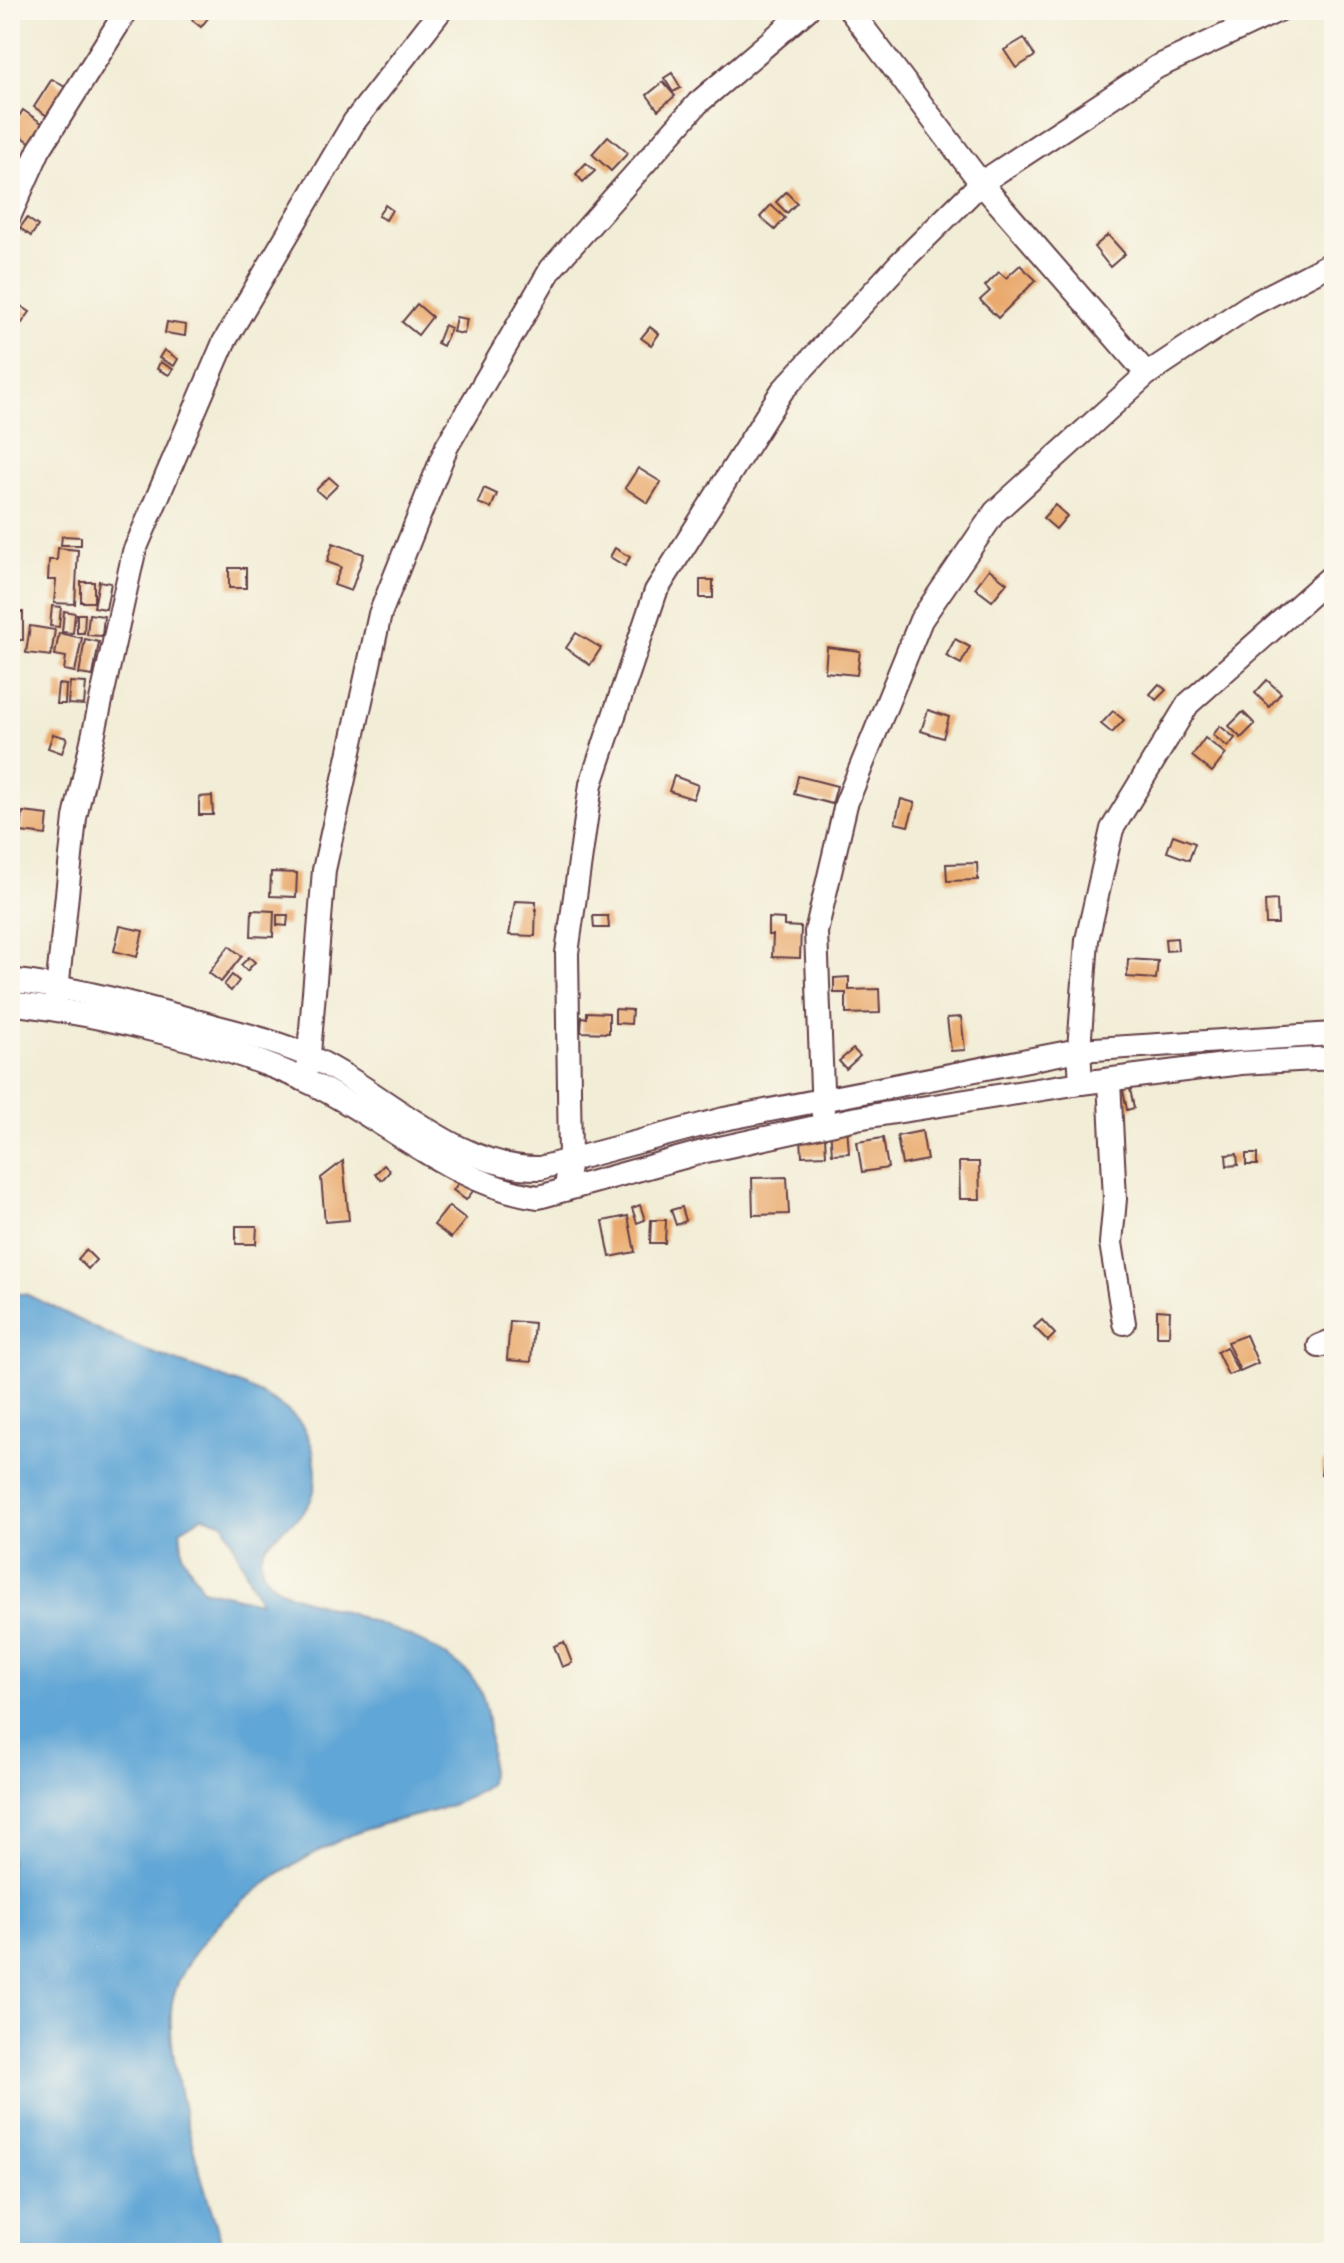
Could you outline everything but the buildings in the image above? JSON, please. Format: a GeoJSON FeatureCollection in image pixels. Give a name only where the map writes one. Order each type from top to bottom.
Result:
{"type":"FeatureCollection","features":[{"type":"Feature","properties":{"kind":"street"},"geometry":{"type":"LineString","coordinates":[[10,215],[39,150],[127,10]]}},
{"type":"Feature","properties":{"kind":"street"},"geometry":{"type":"LineString","coordinates":[[54,1009],[75,818],[134,552],[224,342],[354,122],[441,10]]}},
{"type":"Feature","properties":{"kind":"street"},"geometry":{"type":"LineString","coordinates":[[311,1083],[306,1055],[324,870],[380,614],[447,446],[551,269],[698,103],[807,10]]}},
{"type":"Feature","properties":{"kind":"street"},"geometry":{"type":"LineString","coordinates":[[850,10],[981,183],[1042,249],[1147,374]]}},
{"type":"Feature","properties":{"kind":"street"},"geometry":{"type":"LineString","coordinates":[[566,1188],[570,1158],[567,953],[591,784],[656,591],[782,391],[900,263],[981,183],[1157,67],[1279,10]]}},
{"type":"Feature","properties":{"kind":"street"},"geometry":{"type":"LineString","coordinates":[[825,1125],[821,1101],[816,932],[846,804],[921,620],[995,512],[1147,374],[1249,306],[1334,262]]}},
{"type":"Feature","properties":{"kind":"street"},"geometry":{"type":"LineString","coordinates":[[1081,1083],[1079,1050],[1087,940],[1112,829],[1188,704],[1334,574]]}},
{"type":"Feature","properties":{"kind":"street"},"geometry":{"type":"LineString","coordinates":[[10,980],[58,986],[173,1015],[306,1055],[483,1159],[521,1169],[540,1168],[724,1119],[1079,1050],[1334,1034]]}},
{"type":"Feature","properties":{"kind":"street"},"geometry":{"type":"LineString","coordinates":[[10,1003],[54,1009],[213,1048],[311,1083],[482,1181],[514,1194],[539,1197],[706,1151],[825,1125],[1081,1083],[1241,1063],[1334,1058]]}},
{"type":"Feature","properties":{"kind":"street"},"geometry":{"type":"LineString","coordinates":[[1109,1081],[1115,1199],[1111,1243],[1124,1323]]}},
{"type":"Feature","properties":{"kind":"water"},"geometry":{"type":"Polygon","coordinates":[[[10,1293],[25,1294],[129,1344],[248,1388],[289,1412],[302,1426],[312,1446],[316,1469],[314,1492],[304,1511],[263,1550],[263,1570],[271,1582],[284,1591],[404,1634],[454,1661],[476,1683],[482,1696],[489,1726],[490,1757],[489,1784],[474,1795],[440,1809],[349,1836],[271,1880],[222,1920],[185,1968],[174,1994],[171,2017],[178,2084],[226,2253],[10,2253],[10,1293]],[[203,1516],[180,1530],[183,1556],[202,1589],[260,1602],[224,1523],[203,1516]]]}}]}
